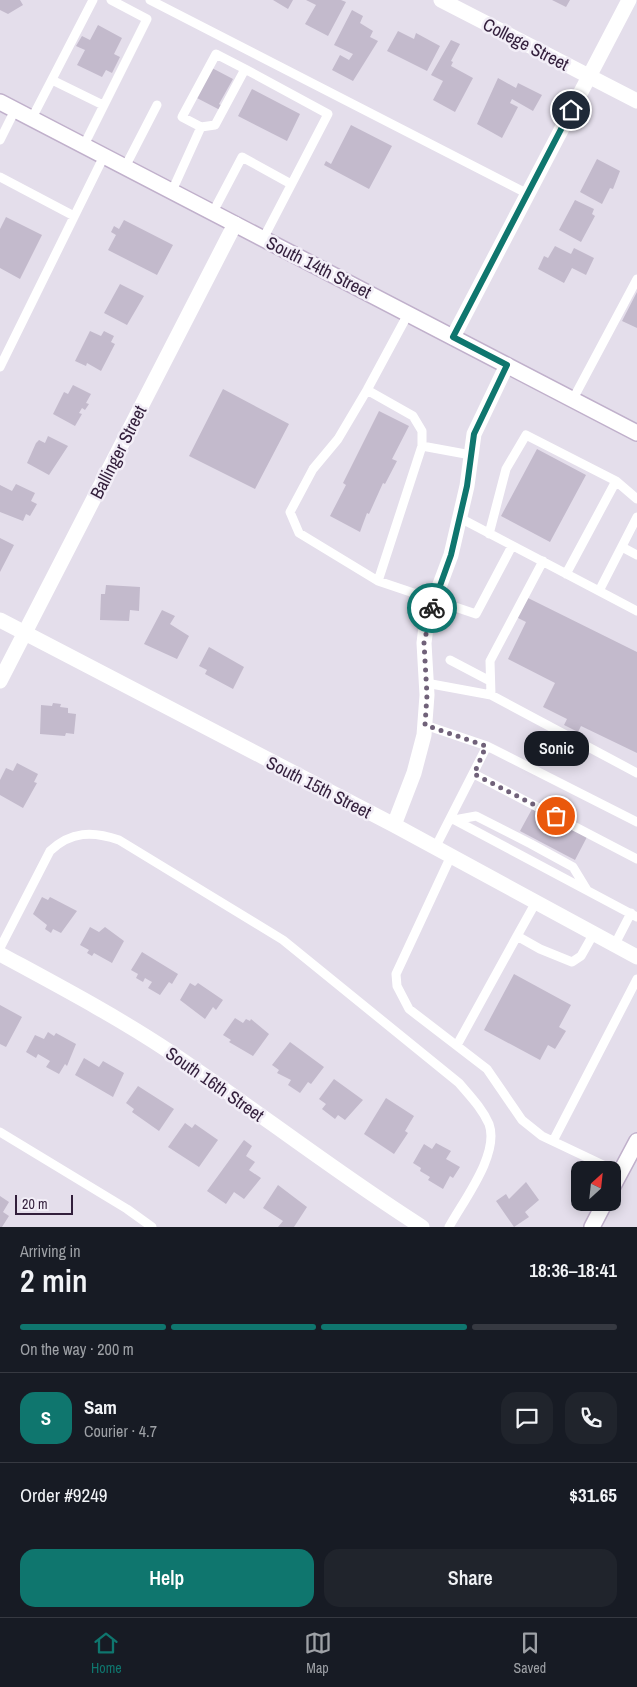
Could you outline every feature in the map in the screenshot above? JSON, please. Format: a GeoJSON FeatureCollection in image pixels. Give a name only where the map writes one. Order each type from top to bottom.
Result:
{"type":"FeatureCollection","features":[{"type":"Feature","properties":{"kind":"street","name":"College Street"},"geometry":{"type":"LineString","coordinates":[[441,0],[637,102]]}},
{"type":"Feature","properties":{"kind":"street"},"geometry":{"type":"LineString","coordinates":[[453,337],[629,0]]}},
{"type":"Feature","properties":{"kind":"street","name":"South 14th Street"},"geometry":{"type":"LineString","coordinates":[[0,102],[637,432]]}},
{"type":"Feature","properties":{"kind":"street","name":"Ballinger Street"},"geometry":{"type":"LineString","coordinates":[[0,681],[235,224]]}},
{"type":"Feature","properties":{"kind":"street"},"geometry":{"type":"LineString","coordinates":[[394,825],[414,773],[425,725],[426,683],[424,643],[427,619],[451,555],[460,518],[474,434],[507,365]]}},
{"type":"Feature","properties":{"kind":"street","name":"South 15th Street"},"geometry":{"type":"LineString","coordinates":[[0,620],[394,825],[637,956]]}},
{"type":"Feature","properties":{"kind":"street","name":"South 16th Street"},"geometry":{"type":"LineString","coordinates":[[0,954],[88,1002],[170,1052],[375,1198],[422,1227]]}},
{"type":"Feature","properties":{"kind":"street"},"geometry":{"type":"LineString","coordinates":[[621,1171],[637,1141]]}},
{"type":"Feature","properties":{"kind":"street"},"geometry":{"type":"LineString","coordinates":[[592,1227],[600,1211]]}},
{"type":"Feature","properties":{"kind":"lane"},"geometry":{"type":"LineString","coordinates":[[32,118],[93,0]]}},
{"type":"Feature","properties":{"kind":"lane"},"geometry":{"type":"LineString","coordinates":[[84,145],[102,105],[147,19],[111,0]]}},
{"type":"Feature","properties":{"kind":"lane"},"geometry":{"type":"LineString","coordinates":[[150,0],[528,194]]}},
{"type":"Feature","properties":{"kind":"lane"},"geometry":{"type":"LineString","coordinates":[[245,70],[215,125],[200,127],[182,117],[216,54],[328,114],[263,239]]}},
{"type":"Feature","properties":{"kind":"lane"},"geometry":{"type":"LineString","coordinates":[[52,80],[102,105]]}},
{"type":"Feature","properties":{"kind":"lane"},"geometry":{"type":"LineString","coordinates":[[125,167],[157,105]]}},
{"type":"Feature","properties":{"kind":"lane"},"geometry":{"type":"LineString","coordinates":[[0,140],[16,110]]}},
{"type":"Feature","properties":{"kind":"lane"},"geometry":{"type":"LineString","coordinates":[[172,191],[200,127]]}},
{"type":"Feature","properties":{"kind":"lane"},"geometry":{"type":"LineString","coordinates":[[0,367],[104,156]]}},
{"type":"Feature","properties":{"kind":"lane"},"geometry":{"type":"LineString","coordinates":[[213,212],[242,157],[292,184]]}},
{"type":"Feature","properties":{"kind":"lane"},"geometry":{"type":"LineString","coordinates":[[0,177],[74,216]]}},
{"type":"Feature","properties":{"kind":"lane"},"geometry":{"type":"LineString","coordinates":[[573,399],[637,279]]}},
{"type":"Feature","properties":{"kind":"lane"},"geometry":{"type":"LineString","coordinates":[[408,314],[338,439],[313,469],[290,512],[299,533],[378,581],[476,614],[512,546]]}},
{"type":"Feature","properties":{"kind":"lane"},"geometry":{"type":"LineString","coordinates":[[367,390],[413,416],[422,431],[422,446],[378,581]]}},
{"type":"Feature","properties":{"kind":"lane"},"geometry":{"type":"LineString","coordinates":[[489,534],[506,469],[526,435],[616,481],[637,499]]}},
{"type":"Feature","properties":{"kind":"lane"},"geometry":{"type":"LineString","coordinates":[[422,446],[471,454]]}},
{"type":"Feature","properties":{"kind":"lane"},"geometry":{"type":"LineString","coordinates":[[566,574],[616,481]]}},
{"type":"Feature","properties":{"kind":"lane"},"geometry":{"type":"LineString","coordinates":[[599,590],[637,517]]}},
{"type":"Feature","properties":{"kind":"lane"},"geometry":{"type":"LineString","coordinates":[[460,518],[637,610]]}},
{"type":"Feature","properties":{"kind":"lane"},"geometry":{"type":"LineString","coordinates":[[622,547],[637,555]]}},
{"type":"Feature","properties":{"kind":"lane"},"geometry":{"type":"LineString","coordinates":[[491,696],[490,662],[543,562]]}},
{"type":"Feature","properties":{"kind":"lane"},"geometry":{"type":"LineString","coordinates":[[450,660],[490,681]]}},
{"type":"Feature","properties":{"kind":"lane"},"geometry":{"type":"LineString","coordinates":[[426,683],[491,696],[637,772]]}},
{"type":"Feature","properties":{"kind":"lane"},"geometry":{"type":"LineString","coordinates":[[425,725],[486,746],[637,822]]}},
{"type":"Feature","properties":{"kind":"lane"},"geometry":{"type":"LineString","coordinates":[[435,848],[452,819],[486,746]]}},
{"type":"Feature","properties":{"kind":"lane"},"geometry":{"type":"LineString","coordinates":[[474,774],[637,859]]}},
{"type":"Feature","properties":{"kind":"lane"},"geometry":{"type":"LineString","coordinates":[[452,819],[476,816],[531,844],[574,867],[588,891]]}},
{"type":"Feature","properties":{"kind":"lane"},"geometry":{"type":"LineString","coordinates":[[452,819],[634,915],[615,944]]}},
{"type":"Feature","properties":{"kind":"lane"},"geometry":{"type":"LineString","coordinates":[[0,948],[50,851],[60,841],[98,833],[119,840],[283,940],[459,1083],[481,1109],[490,1126],[490,1145],[487,1161],[449,1227]]}},
{"type":"Feature","properties":{"kind":"lane"},"geometry":{"type":"LineString","coordinates":[[451,856],[396,974],[396,981],[409,1008],[487,1069],[522,1120],[542,1136],[595,1161]]}},
{"type":"Feature","properties":{"kind":"lane"},"geometry":{"type":"LineString","coordinates":[[457,1045],[536,902]]}},
{"type":"Feature","properties":{"kind":"lane"},"geometry":{"type":"LineString","coordinates":[[517,936],[540,949],[572,962],[581,956],[594,933]]}},
{"type":"Feature","properties":{"kind":"lane"},"geometry":{"type":"LineString","coordinates":[[553,1141],[637,979]]}},
{"type":"Feature","properties":{"kind":"lane"},"geometry":{"type":"LineString","coordinates":[[0,1132],[127,1209],[152,1227]]}},
{"type":"Feature","properties":{"kind":"building"},"geometry":{"type":"Polygon","coordinates":[[[0,0],[20,0],[23,5],[8,14],[0,10],[0,0]]]}},
{"type":"Feature","properties":{"kind":"building"},"geometry":{"type":"Polygon","coordinates":[[[273,0],[293,0],[288,9],[273,0]]]}},
{"type":"Feature","properties":{"kind":"building"},"geometry":{"type":"Polygon","coordinates":[[[306,0],[341,0],[346,2],[328,36],[305,24],[316,5],[306,0]]]}},
{"type":"Feature","properties":{"kind":"building"},"geometry":{"type":"Polygon","coordinates":[[[552,0],[570,0],[566,7],[552,0]]]}},
{"type":"Feature","properties":{"kind":"building"},"geometry":{"type":"Polygon","coordinates":[[[352,10],[363,16],[360,23],[373,31],[370,37],[378,41],[353,81],[332,70],[340,55],[349,60],[353,54],[334,45],[352,10]]]}},
{"type":"Feature","properties":{"kind":"building"},"geometry":{"type":"Polygon","coordinates":[[[98,25],[122,38],[114,54],[120,57],[112,73],[106,70],[102,77],[77,65],[85,50],[76,46],[82,36],[90,40],[98,25]]]}},
{"type":"Feature","properties":{"kind":"building"},"geometry":{"type":"Polygon","coordinates":[[[398,31],[414,39],[416,33],[440,46],[427,71],[387,51],[398,31]]]}},
{"type":"Feature","properties":{"kind":"building"},"geometry":{"type":"Polygon","coordinates":[[[451,40],[460,44],[451,61],[453,62],[451,66],[473,78],[455,112],[433,100],[443,81],[431,75],[451,40]]]}},
{"type":"Feature","properties":{"kind":"building"},"geometry":{"type":"Polygon","coordinates":[[[212,68],[233,79],[219,104],[222,106],[220,110],[195,97],[212,68]]]}},
{"type":"Feature","properties":{"kind":"building"},"geometry":{"type":"Polygon","coordinates":[[[498,78],[516,88],[518,83],[542,95],[533,111],[512,99],[510,103],[518,107],[502,138],[477,124],[498,78]]]}},
{"type":"Feature","properties":{"kind":"building"},"geometry":{"type":"Polygon","coordinates":[[[252,89],[300,114],[287,141],[238,116],[252,89]]]}},
{"type":"Feature","properties":{"kind":"building"},"geometry":{"type":"Polygon","coordinates":[[[351,125],[392,146],[369,189],[324,165],[326,161],[331,164],[351,125]]]}},
{"type":"Feature","properties":{"kind":"building"},"geometry":{"type":"Polygon","coordinates":[[[597,159],[620,171],[613,189],[610,188],[602,204],[580,192],[597,159]]]}},
{"type":"Feature","properties":{"kind":"building"},"geometry":{"type":"Polygon","coordinates":[[[575,200],[594,209],[592,214],[595,216],[581,242],[559,230],[575,200]]]}},
{"type":"Feature","properties":{"kind":"building"},"geometry":{"type":"Polygon","coordinates":[[[6,217],[42,235],[20,279],[0,268],[0,229],[6,217]]]}},
{"type":"Feature","properties":{"kind":"building"},"geometry":{"type":"Polygon","coordinates":[[[124,220],[173,245],[157,275],[108,250],[116,235],[111,232],[114,226],[119,229],[124,220]]]}},
{"type":"Feature","properties":{"kind":"building"},"geometry":{"type":"Polygon","coordinates":[[[555,246],[571,254],[574,248],[594,258],[586,275],[572,268],[564,283],[538,269],[544,256],[548,258],[555,246]]]}},
{"type":"Feature","properties":{"kind":"building"},"geometry":{"type":"Polygon","coordinates":[[[120,284],[144,296],[127,325],[104,313],[120,284]]]}},
{"type":"Feature","properties":{"kind":"building"},"geometry":{"type":"Polygon","coordinates":[[[637,292],[637,328],[622,321],[637,292]]]}},
{"type":"Feature","properties":{"kind":"building"},"geometry":{"type":"Polygon","coordinates":[[[90,331],[101,336],[104,331],[114,336],[111,342],[115,344],[101,371],[87,363],[86,366],[75,361],[90,331]]]}},
{"type":"Feature","properties":{"kind":"building"},"geometry":{"type":"Polygon","coordinates":[[[73,385],[91,394],[86,403],[89,404],[85,410],[82,408],[79,413],[82,414],[75,426],[53,414],[64,392],[68,394],[73,385]]]}},
{"type":"Feature","properties":{"kind":"building"},"geometry":{"type":"Polygon","coordinates":[[[223,389],[289,424],[255,489],[189,456],[223,389]]]}},
{"type":"Feature","properties":{"kind":"building"},"geometry":{"type":"Polygon","coordinates":[[[379,411],[409,426],[392,459],[397,461],[385,484],[383,483],[369,514],[367,513],[360,532],[330,516],[346,485],[343,483],[379,411]]]}},
{"type":"Feature","properties":{"kind":"building"},"geometry":{"type":"Polygon","coordinates":[[[48,436],[68,446],[49,475],[27,463],[36,443],[39,440],[45,443],[48,436]]]}},
{"type":"Feature","properties":{"kind":"building"},"geometry":{"type":"Polygon","coordinates":[[[537,449],[586,475],[550,542],[501,516],[537,449]]]}},
{"type":"Feature","properties":{"kind":"building"},"geometry":{"type":"Polygon","coordinates":[[[16,484],[35,493],[31,501],[37,504],[30,516],[26,514],[23,521],[0,512],[0,485],[12,491],[16,484]]]}},
{"type":"Feature","properties":{"kind":"building"},"geometry":{"type":"Polygon","coordinates":[[[0,538],[14,545],[0,572],[0,538]]]}},
{"type":"Feature","properties":{"kind":"building"},"geometry":{"type":"Polygon","coordinates":[[[106,585],[140,587],[139,611],[130,610],[129,621],[100,620],[101,594],[105,594],[106,585]]]}},
{"type":"Feature","properties":{"kind":"building"},"geometry":{"type":"Polygon","coordinates":[[[526,597],[637,652],[637,753],[581,726],[578,732],[564,725],[567,719],[543,707],[555,683],[508,659],[526,622],[516,617],[526,597]]]}},
{"type":"Feature","properties":{"kind":"building"},"geometry":{"type":"Polygon","coordinates":[[[162,610],[175,616],[170,624],[189,636],[177,659],[144,644],[162,610]]]}},
{"type":"Feature","properties":{"kind":"building"},"geometry":{"type":"Polygon","coordinates":[[[209,647],[244,667],[233,689],[205,674],[207,670],[199,666],[209,647]]]}},
{"type":"Feature","properties":{"kind":"building"},"geometry":{"type":"Polygon","coordinates":[[[53,703],[61,704],[60,707],[68,708],[68,713],[76,714],[74,734],[66,733],[65,736],[40,734],[41,705],[52,706],[53,703]]]}},
{"type":"Feature","properties":{"kind":"building"},"geometry":{"type":"Polygon","coordinates":[[[17,763],[38,774],[34,782],[37,783],[23,808],[0,795],[0,780],[6,768],[13,771],[17,763]]]}},
{"type":"Feature","properties":{"kind":"building"},"geometry":{"type":"Polygon","coordinates":[[[532,809],[587,837],[575,860],[520,831],[532,809]]]}},
{"type":"Feature","properties":{"kind":"building"},"geometry":{"type":"Polygon","coordinates":[[[42,897],[48,900],[50,897],[77,911],[61,933],[53,929],[51,933],[45,929],[47,925],[33,914],[42,897]]]}},
{"type":"Feature","properties":{"kind":"building"},"geometry":{"type":"Polygon","coordinates":[[[90,927],[99,932],[105,927],[124,941],[112,963],[94,953],[92,956],[87,953],[89,950],[80,945],[90,927]]]}},
{"type":"Feature","properties":{"kind":"building"},"geometry":{"type":"Polygon","coordinates":[[[142,952],[178,974],[172,984],[169,982],[160,995],[148,988],[152,982],[145,978],[143,982],[136,978],[138,974],[131,970],[142,952]]]}},
{"type":"Feature","properties":{"kind":"building"},"geometry":{"type":"Polygon","coordinates":[[[514,974],[571,1005],[559,1027],[566,1031],[555,1049],[548,1045],[540,1060],[484,1030],[514,974]]]}},
{"type":"Feature","properties":{"kind":"building"},"geometry":{"type":"Polygon","coordinates":[[[190,983],[195,986],[198,983],[223,1000],[216,1010],[213,1007],[205,1019],[180,1000],[190,983]]]}},
{"type":"Feature","properties":{"kind":"building"},"geometry":{"type":"Polygon","coordinates":[[[0,1005],[22,1017],[6,1047],[0,1044],[0,1005]]]}},
{"type":"Feature","properties":{"kind":"building"},"geometry":{"type":"Polygon","coordinates":[[[235,1018],[243,1023],[246,1019],[250,1021],[251,1019],[269,1034],[253,1056],[229,1042],[231,1040],[223,1035],[235,1018]]]}},
{"type":"Feature","properties":{"kind":"building"},"geometry":{"type":"Polygon","coordinates":[[[48,1032],[54,1036],[56,1033],[76,1044],[67,1066],[65,1064],[59,1074],[46,1067],[50,1061],[38,1054],[36,1058],[26,1052],[35,1035],[44,1039],[48,1032]]]}},
{"type":"Feature","properties":{"kind":"building"},"geometry":{"type":"Polygon","coordinates":[[[290,1042],[324,1067],[311,1084],[308,1082],[300,1093],[288,1085],[291,1080],[277,1073],[279,1070],[272,1065],[290,1042]]]}},
{"type":"Feature","properties":{"kind":"building"},"geometry":{"type":"Polygon","coordinates":[[[84,1058],[99,1067],[103,1061],[124,1073],[113,1097],[75,1075],[84,1058]]]}},
{"type":"Feature","properties":{"kind":"building"},"geometry":{"type":"Polygon","coordinates":[[[334,1079],[363,1100],[345,1120],[338,1115],[335,1119],[322,1109],[326,1104],[319,1099],[334,1079]]]}},
{"type":"Feature","properties":{"kind":"building"},"geometry":{"type":"Polygon","coordinates":[[[138,1086],[174,1109],[159,1131],[132,1112],[134,1109],[126,1103],[138,1086]]]}},
{"type":"Feature","properties":{"kind":"building"},"geometry":{"type":"Polygon","coordinates":[[[386,1098],[414,1116],[405,1131],[408,1133],[394,1154],[364,1134],[386,1098]]]}},
{"type":"Feature","properties":{"kind":"building"},"geometry":{"type":"Polygon","coordinates":[[[185,1123],[192,1128],[195,1124],[218,1140],[199,1167],[168,1147],[185,1123]]]}},
{"type":"Feature","properties":{"kind":"building"},"geometry":{"type":"Polygon","coordinates":[[[244,1140],[252,1146],[246,1156],[255,1162],[249,1170],[261,1178],[244,1199],[234,1192],[226,1204],[207,1191],[244,1140]]]}},
{"type":"Feature","properties":{"kind":"building"},"geometry":{"type":"Polygon","coordinates":[[[436,1143],[451,1151],[446,1159],[460,1167],[453,1178],[450,1176],[443,1189],[428,1180],[430,1177],[420,1171],[421,1168],[413,1163],[424,1144],[432,1149],[436,1143]]]}},
{"type":"Feature","properties":{"kind":"building"},"geometry":{"type":"Polygon","coordinates":[[[526,1182],[539,1200],[525,1212],[529,1217],[514,1227],[496,1201],[506,1194],[509,1199],[526,1182]]]}},
{"type":"Feature","properties":{"kind":"building"},"geometry":{"type":"Polygon","coordinates":[[[278,1185],[307,1207],[294,1227],[278,1227],[283,1221],[263,1208],[278,1185]]]}},
{"type":"Feature","properties":{"kind":"building"},"geometry":{"type":"Polygon","coordinates":[[[0,1196],[9,1202],[3,1212],[9,1216],[2,1227],[0,1227],[0,1196]]]}},
{"type":"Feature","properties":{"kind":"way so far"},"geometry":{"type":"LineString","coordinates":[[432,608],[427,619],[424,643],[427,695],[425,725],[486,746],[474,774],[556,816]]}},
{"type":"Feature","properties":{"kind":"place","name":"Sonic"},"geometry":{"type":"Point","coordinates":[556,816]}},
{"type":"Feature","properties":{"kind":"route"},"geometry":{"type":"LineString","coordinates":[[432,608],[451,555],[467,486],[474,434],[507,365],[453,337],[571,110]]}}]}
